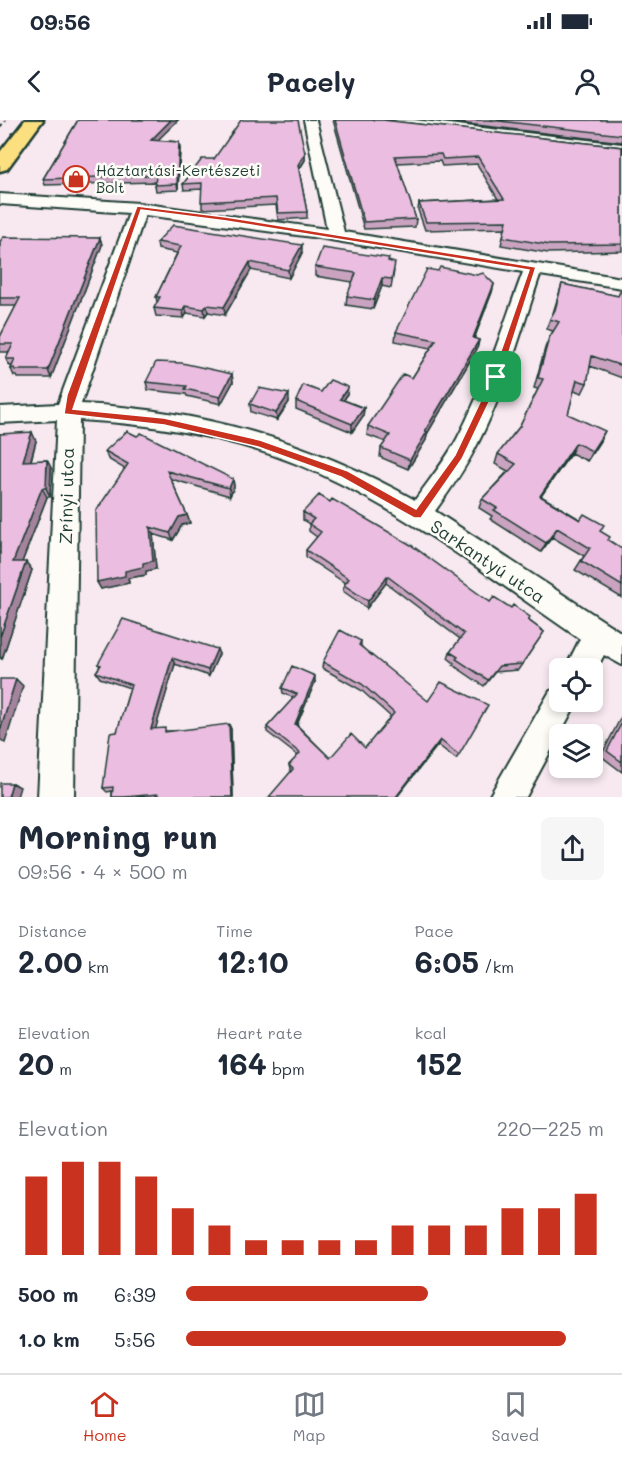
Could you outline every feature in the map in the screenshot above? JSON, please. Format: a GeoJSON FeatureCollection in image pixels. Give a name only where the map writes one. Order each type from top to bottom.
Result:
{"type":"FeatureCollection","features":[{"type":"Feature","properties":{"kind":"main road"},"geometry":{"type":"LineString","coordinates":[[0,165],[34,120]]}},
{"type":"Feature","properties":{"kind":"street"},"geometry":{"type":"LineString","coordinates":[[310,120],[337,237]]}},
{"type":"Feature","properties":{"kind":"street"},"geometry":{"type":"LineString","coordinates":[[380,120],[622,148]]}},
{"type":"Feature","properties":{"kind":"street"},"geometry":{"type":"LineString","coordinates":[[0,199],[139,208],[622,283]]}},
{"type":"Feature","properties":{"kind":"street","name":"Zrínyi utca"},"geometry":{"type":"LineString","coordinates":[[56,797],[68,476],[67,412],[71,395],[139,208]]}},
{"type":"Feature","properties":{"kind":"street"},"geometry":{"type":"LineString","coordinates":[[418,515],[447,476],[474,427],[504,357],[533,269]]}},
{"type":"Feature","properties":{"kind":"street","name":"Sarkantyú utca"},"geometry":{"type":"LineString","coordinates":[[0,415],[89,412],[164,421],[260,444],[344,474],[418,515],[610,643]]}},
{"type":"Feature","properties":{"kind":"street"},"geometry":{"type":"LineString","coordinates":[[593,658],[610,643]]}},
{"type":"Feature","properties":{"kind":"street"},"geometry":{"type":"LineString","coordinates":[[507,797],[555,712]]}},
{"type":"Feature","properties":{"kind":"path"},"geometry":{"type":"LineString","coordinates":[[0,127],[6,120]]}},
{"type":"Feature","properties":{"kind":"building"},"geometry":{"type":"Polygon","coordinates":[[[78,120],[171,120],[151,140],[179,142],[177,184],[155,185],[156,175],[43,179],[78,120]]]}},
{"type":"Feature","properties":{"kind":"building"},"geometry":{"type":"Polygon","coordinates":[[[241,120],[298,120],[305,153],[298,165],[307,212],[278,213],[276,198],[201,202],[202,183],[183,184],[202,159],[214,159],[241,120]]]}},
{"type":"Feature","properties":{"kind":"building"},"geometry":{"type":"Polygon","coordinates":[[[335,120],[383,120],[622,147],[622,244],[550,245],[503,237],[507,221],[426,222],[419,203],[504,199],[478,157],[443,159],[441,154],[395,156],[416,219],[364,222],[335,120]]]}},
{"type":"Feature","properties":{"kind":"building"},"geometry":{"type":"Polygon","coordinates":[[[490,120],[622,120],[622,135],[490,120]]]}},
{"type":"Feature","properties":{"kind":"building"},"geometry":{"type":"Polygon","coordinates":[[[173,225],[302,245],[288,270],[250,262],[224,307],[207,305],[204,309],[185,306],[183,311],[154,308],[160,297],[156,297],[181,246],[157,242],[173,225]]]}},
{"type":"Feature","properties":{"kind":"building"},"geometry":{"type":"Polygon","coordinates":[[[3,237],[100,238],[48,370],[11,369],[15,359],[6,359],[13,344],[0,344],[0,337],[20,298],[0,298],[0,242],[3,237]]]}},
{"type":"Feature","properties":{"kind":"building"},"geometry":{"type":"Polygon","coordinates":[[[322,248],[389,258],[388,261],[395,263],[392,279],[382,278],[374,300],[347,296],[356,273],[315,267],[322,248]]]}},
{"type":"Feature","properties":{"kind":"building"},"geometry":{"type":"Polygon","coordinates":[[[440,267],[477,275],[483,273],[494,284],[473,338],[479,340],[410,460],[381,448],[390,435],[368,426],[403,374],[412,378],[436,340],[396,332],[427,269],[438,271],[440,267]]]}},
{"type":"Feature","properties":{"kind":"building"},"geometry":{"type":"Polygon","coordinates":[[[562,284],[618,296],[622,292],[622,366],[592,356],[587,383],[577,380],[568,414],[605,431],[592,451],[576,443],[540,496],[580,520],[584,514],[604,525],[600,531],[610,537],[608,540],[622,549],[622,586],[581,561],[590,548],[557,528],[546,543],[494,510],[497,508],[482,499],[516,464],[498,454],[520,426],[543,379],[538,378],[549,338],[559,322],[550,319],[555,310],[562,284]]]}},
{"type":"Feature","properties":{"kind":"building"},"geometry":{"type":"Polygon","coordinates":[[[156,362],[182,363],[232,374],[220,397],[185,389],[187,386],[146,382],[156,362]]]}},
{"type":"Feature","properties":{"kind":"building"},"geometry":{"type":"Polygon","coordinates":[[[330,380],[348,387],[340,399],[364,408],[352,424],[296,401],[303,385],[321,392],[330,380]]]}},
{"type":"Feature","properties":{"kind":"building"},"geometry":{"type":"Polygon","coordinates":[[[259,388],[289,394],[276,413],[250,404],[259,388]]]}},
{"type":"Feature","properties":{"kind":"building"},"geometry":{"type":"Polygon","coordinates":[[[127,431],[137,436],[141,433],[233,479],[229,488],[167,471],[187,515],[179,517],[170,533],[150,527],[153,561],[143,563],[143,567],[125,571],[125,576],[97,582],[96,511],[128,464],[105,451],[127,431]]]}},
{"type":"Feature","properties":{"kind":"building"},"geometry":{"type":"Polygon","coordinates":[[[32,432],[23,461],[47,460],[46,488],[42,488],[13,562],[26,562],[0,637],[0,434],[32,432]]]}},
{"type":"Feature","properties":{"kind":"building"},"geometry":{"type":"Polygon","coordinates":[[[319,495],[330,502],[332,499],[411,545],[490,602],[494,597],[511,608],[513,605],[530,617],[528,620],[544,632],[522,664],[499,666],[488,680],[456,659],[458,657],[450,652],[464,634],[387,576],[368,601],[344,585],[349,579],[306,550],[321,532],[309,524],[314,519],[303,512],[319,495]]]}},
{"type":"Feature","properties":{"kind":"building"},"geometry":{"type":"Polygon","coordinates":[[[123,619],[217,649],[208,670],[172,658],[151,729],[165,728],[165,732],[229,724],[232,797],[158,797],[158,794],[112,797],[113,787],[103,788],[110,733],[117,732],[131,685],[96,672],[101,665],[98,664],[123,619]]]}},
{"type":"Feature","properties":{"kind":"building"},"geometry":{"type":"Polygon","coordinates":[[[340,630],[361,641],[359,645],[428,701],[441,682],[488,705],[459,755],[440,740],[396,797],[269,797],[293,769],[289,765],[300,753],[267,727],[297,694],[282,688],[292,666],[315,676],[295,724],[330,758],[351,734],[365,748],[394,713],[362,684],[323,662],[340,630]]]}},
{"type":"Feature","properties":{"kind":"building"},"geometry":{"type":"Polygon","coordinates":[[[0,679],[16,679],[0,731],[0,679]]]}},
{"type":"Feature","properties":{"kind":"building"},"geometry":{"type":"Polygon","coordinates":[[[622,722],[622,762],[607,751],[622,722]]]}},
{"type":"Feature","properties":{"kind":"building"},"geometry":{"type":"Polygon","coordinates":[[[0,783],[12,783],[8,797],[0,797],[0,783]]]}},
{"type":"Feature","properties":{"kind":"place","name":"Háztartási-Kertészeti Bolt"},"geometry":{"type":"Point","coordinates":[76,179]}},
{"type":"Feature","properties":{"kind":"route"},"geometry":{"type":"LineString","coordinates":[[139,208],[226,219],[533,269],[496,377],[459,456],[418,515],[344,474],[243,439],[145,418],[67,412],[71,395],[139,208]]}}]}
